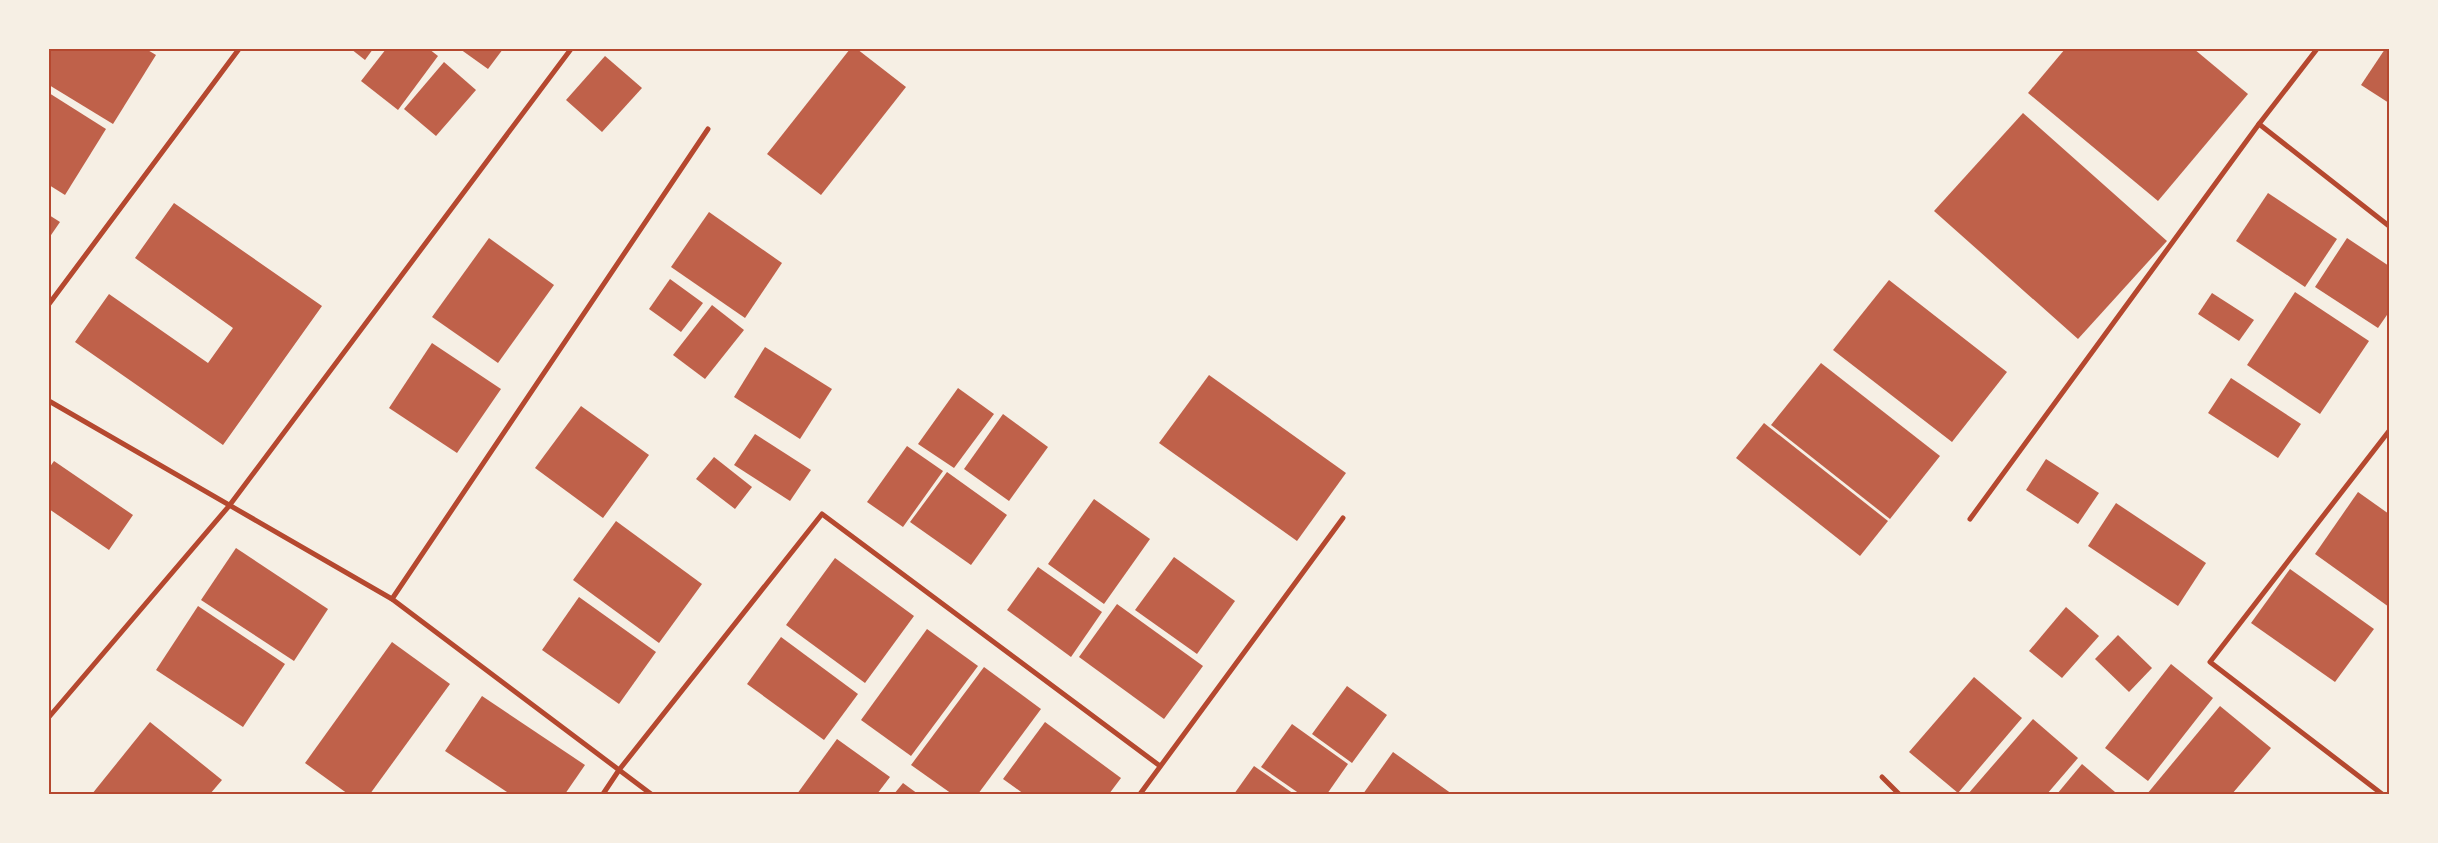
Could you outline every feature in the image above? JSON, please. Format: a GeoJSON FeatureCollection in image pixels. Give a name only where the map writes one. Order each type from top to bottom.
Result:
{"type":"FeatureCollection","features":[{"type":"Feature","properties":{"kind":"street"},"geometry":{"type":"LineString","coordinates":[[49,304],[239,49]]}},
{"type":"Feature","properties":{"kind":"street"},"geometry":{"type":"LineString","coordinates":[[49,717],[229,506],[570,49]]}},
{"type":"Feature","properties":{"kind":"street"},"geometry":{"type":"LineString","coordinates":[[1970,519],[2258,124],[2317,49]]}},
{"type":"Feature","properties":{"kind":"street"},"geometry":{"type":"LineString","coordinates":[[2258,124],[2389,226]]}},
{"type":"Feature","properties":{"kind":"street"},"geometry":{"type":"LineString","coordinates":[[392,599],[708,129]]}},
{"type":"Feature","properties":{"kind":"street"},"geometry":{"type":"LineString","coordinates":[[49,401],[392,599],[651,794]]}},
{"type":"Feature","properties":{"kind":"street"},"geometry":{"type":"LineString","coordinates":[[2382,794],[2210,662],[2389,432]]}},
{"type":"Feature","properties":{"kind":"street"},"geometry":{"type":"LineString","coordinates":[[603,794],[822,514],[1160,766]]}},
{"type":"Feature","properties":{"kind":"street"},"geometry":{"type":"LineString","coordinates":[[1140,794],[1343,518]]}},
{"type":"Feature","properties":{"kind":"street"},"geometry":{"type":"LineString","coordinates":[[1882,777],[1899,794]]}},
{"type":"Feature","properties":{"kind":"building"},"geometry":{"type":"Polygon","coordinates":[[[49,49],[146,49],[156,55],[113,124],[49,85],[49,49]]]}},
{"type":"Feature","properties":{"kind":"building"},"geometry":{"type":"Polygon","coordinates":[[[351,49],[373,49],[365,60],[351,49]]]}},
{"type":"Feature","properties":{"kind":"building"},"geometry":{"type":"Polygon","coordinates":[[[386,49],[429,49],[438,56],[398,110],[361,81],[386,49]]]}},
{"type":"Feature","properties":{"kind":"building"},"geometry":{"type":"Polygon","coordinates":[[[460,49],[503,49],[488,69],[460,49]]]}},
{"type":"Feature","properties":{"kind":"building"},"geometry":{"type":"Polygon","coordinates":[[[850,49],[857,49],[906,87],[821,195],[767,154],[850,49]]]}},
{"type":"Feature","properties":{"kind":"building"},"geometry":{"type":"Polygon","coordinates":[[[2065,49],[2194,49],[2248,94],[2158,201],[2028,93],[2065,49]]]}},
{"type":"Feature","properties":{"kind":"building"},"geometry":{"type":"Polygon","coordinates":[[[2385,49],[2389,49],[2389,103],[2361,85],[2385,49]]]}},
{"type":"Feature","properties":{"kind":"building"},"geometry":{"type":"Polygon","coordinates":[[[605,56],[642,88],[602,132],[566,100],[605,56]]]}},
{"type":"Feature","properties":{"kind":"building"},"geometry":{"type":"Polygon","coordinates":[[[444,62],[476,90],[436,136],[404,109],[444,62]]]}},
{"type":"Feature","properties":{"kind":"building"},"geometry":{"type":"Polygon","coordinates":[[[49,93],[106,129],[65,195],[49,185],[49,93]]]}},
{"type":"Feature","properties":{"kind":"building"},"geometry":{"type":"Polygon","coordinates":[[[2023,113],[2167,241],[2078,339],[1934,211],[2023,113]]]}},
{"type":"Feature","properties":{"kind":"building"},"geometry":{"type":"Polygon","coordinates":[[[2268,193],[2337,239],[2305,287],[2236,241],[2268,193]]]}},
{"type":"Feature","properties":{"kind":"building"},"geometry":{"type":"Polygon","coordinates":[[[174,203],[322,306],[223,445],[75,342],[109,294],[208,363],[233,328],[135,258],[174,203]]]}},
{"type":"Feature","properties":{"kind":"building"},"geometry":{"type":"Polygon","coordinates":[[[709,212],[782,263],[745,318],[671,267],[709,212]]]}},
{"type":"Feature","properties":{"kind":"building"},"geometry":{"type":"Polygon","coordinates":[[[49,215],[60,222],[49,238],[49,215]]]}},
{"type":"Feature","properties":{"kind":"building"},"geometry":{"type":"Polygon","coordinates":[[[489,238],[554,285],[498,363],[432,317],[489,238]]]}},
{"type":"Feature","properties":{"kind":"building"},"geometry":{"type":"Polygon","coordinates":[[[2347,238],[2389,266],[2389,312],[2378,328],[2315,287],[2347,238]]]}},
{"type":"Feature","properties":{"kind":"building"},"geometry":{"type":"Polygon","coordinates":[[[670,279],[703,303],[681,332],[649,309],[670,279]]]}},
{"type":"Feature","properties":{"kind":"building"},"geometry":{"type":"Polygon","coordinates":[[[1889,280],[2007,372],[1952,442],[1833,350],[1889,280]]]}},
{"type":"Feature","properties":{"kind":"building"},"geometry":{"type":"Polygon","coordinates":[[[2295,292],[2369,341],[2320,414],[2247,365],[2295,292]]]}},
{"type":"Feature","properties":{"kind":"building"},"geometry":{"type":"Polygon","coordinates":[[[2212,293],[2254,320],[2239,341],[2198,314],[2212,293]]]}},
{"type":"Feature","properties":{"kind":"building"},"geometry":{"type":"Polygon","coordinates":[[[712,305],[744,330],[705,379],[673,355],[712,305]]]}},
{"type":"Feature","properties":{"kind":"building"},"geometry":{"type":"Polygon","coordinates":[[[432,343],[501,389],[457,453],[389,408],[432,343]]]}},
{"type":"Feature","properties":{"kind":"building"},"geometry":{"type":"Polygon","coordinates":[[[765,347],[832,389],[800,439],[734,397],[765,347]]]}},
{"type":"Feature","properties":{"kind":"building"},"geometry":{"type":"Polygon","coordinates":[[[1821,363],[1940,456],[1890,519],[1771,425],[1821,363]]]}},
{"type":"Feature","properties":{"kind":"building"},"geometry":{"type":"Polygon","coordinates":[[[1209,375],[1346,473],[1297,541],[1159,443],[1209,375]]]}},
{"type":"Feature","properties":{"kind":"building"},"geometry":{"type":"Polygon","coordinates":[[[2231,378],[2301,424],[2278,458],[2208,413],[2231,378]]]}},
{"type":"Feature","properties":{"kind":"building"},"geometry":{"type":"Polygon","coordinates":[[[958,388],[994,414],[954,468],[918,444],[958,388]]]}},
{"type":"Feature","properties":{"kind":"building"},"geometry":{"type":"Polygon","coordinates":[[[581,406],[649,455],[603,518],[535,468],[581,406]]]}},
{"type":"Feature","properties":{"kind":"building"},"geometry":{"type":"Polygon","coordinates":[[[1003,414],[1048,447],[1009,501],[964,469],[1003,414]]]}},
{"type":"Feature","properties":{"kind":"building"},"geometry":{"type":"Polygon","coordinates":[[[1764,423],[1888,521],[1860,556],[1736,458],[1764,423]]]}},
{"type":"Feature","properties":{"kind":"building"},"geometry":{"type":"Polygon","coordinates":[[[755,434],[811,470],[790,501],[734,465],[755,434]]]}},
{"type":"Feature","properties":{"kind":"building"},"geometry":{"type":"Polygon","coordinates":[[[907,446],[943,471],[903,527],[867,502],[907,446]]]}},
{"type":"Feature","properties":{"kind":"building"},"geometry":{"type":"Polygon","coordinates":[[[714,457],[752,487],[735,509],[696,479],[714,457]]]}},
{"type":"Feature","properties":{"kind":"building"},"geometry":{"type":"Polygon","coordinates":[[[2046,459],[2099,493],[2078,524],[2026,490],[2046,459]]]}},
{"type":"Feature","properties":{"kind":"building"},"geometry":{"type":"Polygon","coordinates":[[[54,461],[133,515],[109,550],[49,509],[49,468],[54,461]]]}},
{"type":"Feature","properties":{"kind":"building"},"geometry":{"type":"Polygon","coordinates":[[[947,472],[1007,515],[971,565],[910,522],[947,472]]]}},
{"type":"Feature","properties":{"kind":"building"},"geometry":{"type":"Polygon","coordinates":[[[2358,492],[2389,514],[2389,607],[2315,554],[2358,492]]]}},
{"type":"Feature","properties":{"kind":"building"},"geometry":{"type":"Polygon","coordinates":[[[1094,499],[1150,539],[1104,604],[1048,564],[1094,499]]]}},
{"type":"Feature","properties":{"kind":"building"},"geometry":{"type":"Polygon","coordinates":[[[2116,503],[2206,563],[2178,606],[2088,546],[2116,503]]]}},
{"type":"Feature","properties":{"kind":"building"},"geometry":{"type":"Polygon","coordinates":[[[616,521],[702,584],[659,643],[573,580],[616,521]]]}},
{"type":"Feature","properties":{"kind":"building"},"geometry":{"type":"Polygon","coordinates":[[[236,548],[328,609],[294,661],[201,600],[236,548]]]}},
{"type":"Feature","properties":{"kind":"building"},"geometry":{"type":"Polygon","coordinates":[[[1174,557],[1235,601],[1197,654],[1135,610],[1174,557]]]}},
{"type":"Feature","properties":{"kind":"building"},"geometry":{"type":"Polygon","coordinates":[[[835,558],[914,616],[865,683],[786,625],[835,558]]]}},
{"type":"Feature","properties":{"kind":"building"},"geometry":{"type":"Polygon","coordinates":[[[1038,567],[1102,612],[1071,657],[1007,610],[1038,567]]]}},
{"type":"Feature","properties":{"kind":"building"},"geometry":{"type":"Polygon","coordinates":[[[2290,569],[2374,629],[2335,682],[2251,623],[2290,569]]]}},
{"type":"Feature","properties":{"kind":"building"},"geometry":{"type":"Polygon","coordinates":[[[579,597],[656,652],[619,704],[542,650],[579,597]]]}},
{"type":"Feature","properties":{"kind":"building"},"geometry":{"type":"Polygon","coordinates":[[[1117,604],[1203,666],[1164,719],[1079,657],[1117,604]]]}},
{"type":"Feature","properties":{"kind":"building"},"geometry":{"type":"Polygon","coordinates":[[[198,606],[285,664],[243,727],[156,670],[198,606]]]}},
{"type":"Feature","properties":{"kind":"building"},"geometry":{"type":"Polygon","coordinates":[[[2066,607],[2099,636],[2062,678],[2029,651],[2066,607]]]}},
{"type":"Feature","properties":{"kind":"building"},"geometry":{"type":"Polygon","coordinates":[[[927,629],[978,666],[911,756],[861,720],[927,629]]]}},
{"type":"Feature","properties":{"kind":"building"},"geometry":{"type":"Polygon","coordinates":[[[2118,635],[2152,668],[2129,692],[2095,659],[2118,635]]]}},
{"type":"Feature","properties":{"kind":"building"},"geometry":{"type":"Polygon","coordinates":[[[781,637],[858,694],[824,740],[747,684],[781,637]]]}},
{"type":"Feature","properties":{"kind":"building"},"geometry":{"type":"Polygon","coordinates":[[[392,642],[450,684],[370,794],[348,794],[305,763],[392,642]]]}},
{"type":"Feature","properties":{"kind":"building"},"geometry":{"type":"Polygon","coordinates":[[[2171,664],[2213,698],[2148,781],[2105,748],[2171,664]]]}},
{"type":"Feature","properties":{"kind":"building"},"geometry":{"type":"Polygon","coordinates":[[[984,667],[1041,709],[978,794],[952,794],[911,765],[984,667]]]}},
{"type":"Feature","properties":{"kind":"building"},"geometry":{"type":"Polygon","coordinates":[[[1974,677],[2022,718],[1958,793],[1909,752],[1974,677]]]}},
{"type":"Feature","properties":{"kind":"building"},"geometry":{"type":"Polygon","coordinates":[[[1347,686],[1387,715],[1352,763],[1312,734],[1347,686]]]}},
{"type":"Feature","properties":{"kind":"building"},"geometry":{"type":"Polygon","coordinates":[[[482,696],[585,765],[565,794],[510,794],[445,751],[482,696]]]}},
{"type":"Feature","properties":{"kind":"building"},"geometry":{"type":"Polygon","coordinates":[[[2220,706],[2271,748],[2232,794],[2147,794],[2220,706]]]}},
{"type":"Feature","properties":{"kind":"building"},"geometry":{"type":"Polygon","coordinates":[[[2033,719],[2078,758],[2047,794],[1968,794],[2033,719]]]}},
{"type":"Feature","properties":{"kind":"building"},"geometry":{"type":"Polygon","coordinates":[[[150,722],[222,780],[210,794],[92,794],[150,722]]]}},
{"type":"Feature","properties":{"kind":"building"},"geometry":{"type":"Polygon","coordinates":[[[1045,722],[1121,778],[1109,794],[1024,794],[1003,779],[1045,722]]]}},
{"type":"Feature","properties":{"kind":"building"},"geometry":{"type":"Polygon","coordinates":[[[1292,724],[1348,764],[1327,794],[1300,794],[1261,767],[1292,724]]]}},
{"type":"Feature","properties":{"kind":"building"},"geometry":{"type":"Polygon","coordinates":[[[837,739],[890,777],[877,794],[797,794],[837,739]]]}},
{"type":"Feature","properties":{"kind":"building"},"geometry":{"type":"Polygon","coordinates":[[[1393,752],[1452,794],[1363,794],[1393,752]]]}},
{"type":"Feature","properties":{"kind":"building"},"geometry":{"type":"Polygon","coordinates":[[[2082,764],[2115,792],[2113,794],[2057,794],[2082,764]]]}},
{"type":"Feature","properties":{"kind":"building"},"geometry":{"type":"Polygon","coordinates":[[[1254,766],[1294,794],[1234,794],[1254,766]]]}},
{"type":"Feature","properties":{"kind":"building"},"geometry":{"type":"Polygon","coordinates":[[[903,783],[918,794],[894,794],[903,783]]]}}]}
